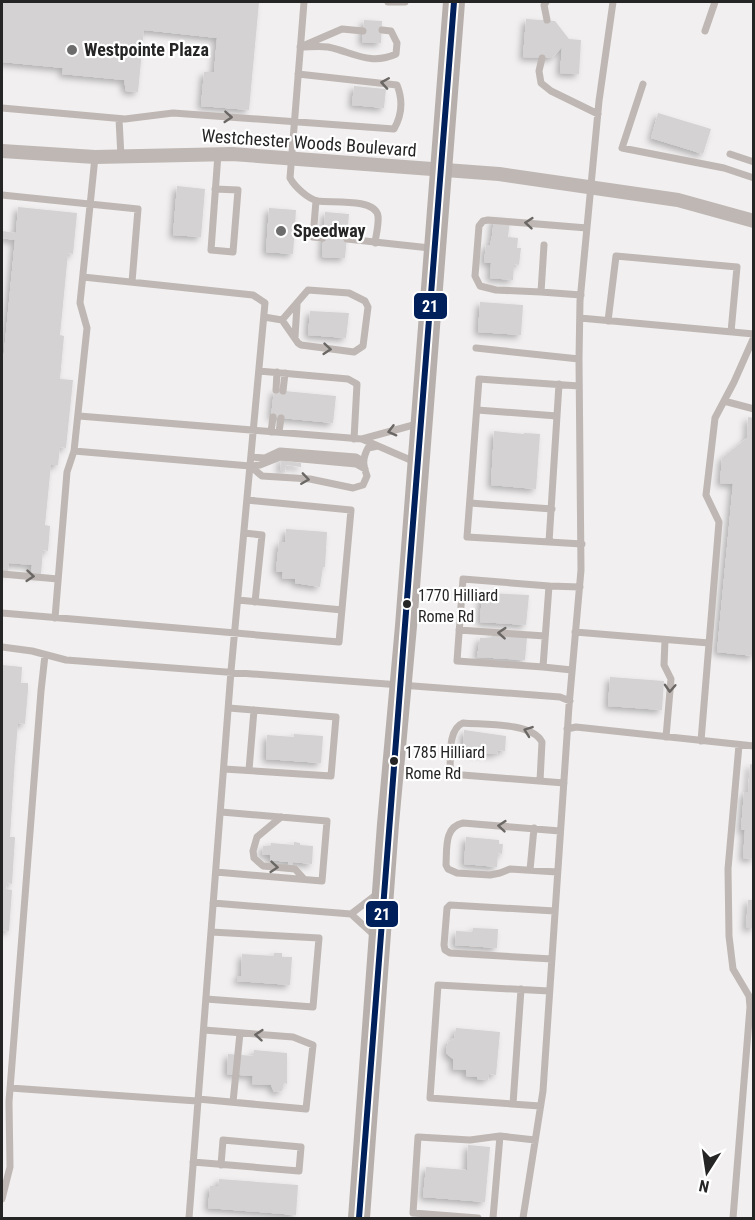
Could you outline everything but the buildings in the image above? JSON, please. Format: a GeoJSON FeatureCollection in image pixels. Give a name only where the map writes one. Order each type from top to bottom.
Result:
{"type":"FeatureCollection","features":[{"type":"Feature","properties":{"kind":"main road"},"geometry":{"type":"LineString","coordinates":[[359,1218],[454,2]]}},
{"type":"Feature","properties":{"kind":"street","name":"Westchester Woods Boulevard"},"geometry":{"type":"LineString","coordinates":[[2,151],[95,157],[218,154],[499,174],[678,200],[753,220]]}},
{"type":"Feature","properties":{"kind":"lane"},"geometry":{"type":"LineString","coordinates":[[304,2],[290,178],[294,186],[316,201],[367,204],[375,209],[378,216],[375,243]]}},
{"type":"Feature","properties":{"kind":"lane"},"geometry":{"type":"LineString","coordinates":[[388,2],[405,2]]}},
{"type":"Feature","properties":{"kind":"lane"},"geometry":{"type":"LineString","coordinates":[[546,2],[544,5],[547,20]]}},
{"type":"Feature","properties":{"kind":"lane"},"geometry":{"type":"LineString","coordinates":[[523,1218],[540,1106],[567,729],[580,587],[582,544],[579,386],[581,295],[598,114],[613,2]]}},
{"type":"Feature","properties":{"kind":"lane"},"geometry":{"type":"LineString","coordinates":[[705,32],[715,2]]}},
{"type":"Feature","properties":{"kind":"lane"},"geometry":{"type":"LineString","coordinates":[[300,47],[342,29],[363,31]]}},
{"type":"Feature","properties":{"kind":"lane"},"geometry":{"type":"LineString","coordinates":[[300,47],[327,47],[353,56],[385,59],[396,54],[397,43],[391,31],[382,30]]}},
{"type":"Feature","properties":{"kind":"lane"},"geometry":{"type":"LineString","coordinates":[[542,58],[539,71],[541,83],[551,92],[598,114]]}},
{"type":"Feature","properties":{"kind":"lane"},"geometry":{"type":"LineString","coordinates":[[2,108],[119,118],[173,113],[394,129],[399,120],[401,96],[397,85],[298,74]]}},
{"type":"Feature","properties":{"kind":"lane"},"geometry":{"type":"LineString","coordinates":[[643,84],[622,148],[724,168],[753,178]]}},
{"type":"Feature","properties":{"kind":"lane"},"geometry":{"type":"LineString","coordinates":[[119,118],[121,157]]}},
{"type":"Feature","properties":{"kind":"lane"},"geometry":{"type":"LineString","coordinates":[[215,189],[238,190],[233,252],[210,250],[215,189],[218,154]]}},
{"type":"Feature","properties":{"kind":"lane"},"geometry":{"type":"LineString","coordinates":[[730,154],[753,162]]}},
{"type":"Feature","properties":{"kind":"lane"},"geometry":{"type":"LineString","coordinates":[[55,618],[67,472],[74,451],[79,416],[87,328],[80,303],[95,157]]}},
{"type":"Feature","properties":{"kind":"lane"},"geometry":{"type":"LineString","coordinates":[[2,195],[138,209],[132,282]]}},
{"type":"Feature","properties":{"kind":"lane"},"geometry":{"type":"LineString","coordinates":[[316,201],[313,237],[323,238]]}},
{"type":"Feature","properties":{"kind":"lane"},"geometry":{"type":"LineString","coordinates":[[581,295],[496,290],[480,286],[475,276],[479,226],[488,220],[587,228]]}},
{"type":"Feature","properties":{"kind":"lane"},"geometry":{"type":"LineString","coordinates":[[346,239],[435,249]]}},
{"type":"Feature","properties":{"kind":"lane"},"geometry":{"type":"LineString","coordinates":[[541,292],[544,245]]}},
{"type":"Feature","properties":{"kind":"lane"},"geometry":{"type":"LineString","coordinates":[[609,321],[616,256],[737,267],[731,332]]}},
{"type":"Feature","properties":{"kind":"lane"},"geometry":{"type":"LineString","coordinates":[[82,277],[253,295],[265,303],[231,671],[189,1218]]}},
{"type":"Feature","properties":{"kind":"lane"},"geometry":{"type":"LineString","coordinates":[[264,317],[282,320],[297,343],[309,347],[354,352],[360,350],[364,341],[368,307],[365,301],[349,293],[308,290],[282,320]]}},
{"type":"Feature","properties":{"kind":"lane"},"geometry":{"type":"LineString","coordinates":[[295,337],[297,302]]}},
{"type":"Feature","properties":{"kind":"lane"},"geometry":{"type":"LineString","coordinates":[[580,318],[753,336],[715,418],[706,495],[719,522],[700,741]]}},
{"type":"Feature","properties":{"kind":"lane"},"geometry":{"type":"LineString","coordinates":[[476,348],[579,359]]}},
{"type":"Feature","properties":{"kind":"lane"},"geometry":{"type":"LineString","coordinates":[[259,371],[348,379],[357,384],[358,439]]}},
{"type":"Feature","properties":{"kind":"lane"},"geometry":{"type":"LineString","coordinates":[[279,390],[281,372]]}},
{"type":"Feature","properties":{"kind":"lane"},"geometry":{"type":"LineString","coordinates":[[579,386],[479,379],[467,537],[582,544]]}},
{"type":"Feature","properties":{"kind":"lane"},"geometry":{"type":"LineString","coordinates":[[549,542],[559,384]]}},
{"type":"Feature","properties":{"kind":"lane"},"geometry":{"type":"LineString","coordinates":[[724,401],[753,409]]}},
{"type":"Feature","properties":{"kind":"lane"},"geometry":{"type":"LineString","coordinates":[[477,410],[557,416]]}},
{"type":"Feature","properties":{"kind":"lane"},"geometry":{"type":"LineString","coordinates":[[79,416],[358,439],[418,464]]}},
{"type":"Feature","properties":{"kind":"lane"},"geometry":{"type":"LineString","coordinates":[[275,432],[277,418]]}},
{"type":"Feature","properties":{"kind":"lane"},"geometry":{"type":"LineString","coordinates":[[358,439],[422,423]]}},
{"type":"Feature","properties":{"kind":"lane"},"geometry":{"type":"LineString","coordinates":[[250,466],[262,476],[310,479],[353,488],[363,485],[367,476],[363,461],[368,448],[379,446]]}},
{"type":"Feature","properties":{"kind":"lane"},"geometry":{"type":"LineString","coordinates":[[74,451],[250,466],[260,465],[280,457],[356,464],[365,469]]}},
{"type":"Feature","properties":{"kind":"lane"},"geometry":{"type":"LineString","coordinates":[[251,457],[265,458],[280,451],[356,456],[363,461]]}},
{"type":"Feature","properties":{"kind":"lane"},"geometry":{"type":"LineString","coordinates":[[2,613],[339,642],[351,510],[247,500]]}},
{"type":"Feature","properties":{"kind":"lane"},"geometry":{"type":"LineString","coordinates":[[470,502],[552,509]]}},
{"type":"Feature","properties":{"kind":"lane"},"geometry":{"type":"LineString","coordinates":[[244,533],[262,535],[255,602]]}},
{"type":"Feature","properties":{"kind":"lane"},"geometry":{"type":"LineString","coordinates":[[2,574],[58,579]]}},
{"type":"Feature","properties":{"kind":"lane"},"geometry":{"type":"LineString","coordinates":[[572,670],[457,661],[463,579],[580,587]]}},
{"type":"Feature","properties":{"kind":"lane"},"geometry":{"type":"LineString","coordinates":[[543,668],[549,586]]}},
{"type":"Feature","properties":{"kind":"lane"},"geometry":{"type":"LineString","coordinates":[[238,600],[342,610]]}},
{"type":"Feature","properties":{"kind":"lane"},"geometry":{"type":"LineString","coordinates":[[459,630],[545,636]]}},
{"type":"Feature","properties":{"kind":"lane"},"geometry":{"type":"LineString","coordinates":[[575,632],[709,644]]}},
{"type":"Feature","properties":{"kind":"lane"},"geometry":{"type":"LineString","coordinates":[[665,640],[664,665],[671,679],[666,737]]}},
{"type":"Feature","properties":{"kind":"lane"},"geometry":{"type":"LineString","coordinates":[[2,647],[32,651],[66,660],[560,697],[570,701]]}},
{"type":"Feature","properties":{"kind":"lane"},"geometry":{"type":"LineString","coordinates":[[2,1200],[10,1167],[10,1088],[45,655]]}},
{"type":"Feature","properties":{"kind":"lane"},"geometry":{"type":"LineString","coordinates":[[224,769],[331,776],[336,717],[229,708]]}},
{"type":"Feature","properties":{"kind":"lane"},"geometry":{"type":"LineString","coordinates":[[249,770],[254,710]]}},
{"type":"Feature","properties":{"kind":"lane"},"geometry":{"type":"LineString","coordinates":[[540,781],[542,742],[535,733],[525,728],[458,724],[453,732],[450,774],[564,783]]}},
{"type":"Feature","properties":{"kind":"lane"},"geometry":{"type":"LineString","coordinates":[[567,729],[576,727],[753,746]]}},
{"type":"Feature","properties":{"kind":"lane"},"geometry":{"type":"LineString","coordinates":[[733,1218],[750,1007],[749,996],[733,969],[729,936],[728,869],[739,745]]}},
{"type":"Feature","properties":{"kind":"lane"},"geometry":{"type":"LineString","coordinates":[[216,872],[322,881],[327,821],[220,812]]}},
{"type":"Feature","properties":{"kind":"lane"},"geometry":{"type":"LineString","coordinates":[[281,817],[257,837],[253,851],[254,858],[262,866],[295,869],[304,880]]}},
{"type":"Feature","properties":{"kind":"lane"},"geometry":{"type":"LineString","coordinates":[[557,872],[510,869],[490,875],[457,873],[448,869],[446,865],[448,836],[456,824],[463,823],[560,831]]}},
{"type":"Feature","properties":{"kind":"lane"},"geometry":{"type":"LineString","coordinates":[[530,870],[534,828]]}},
{"type":"Feature","properties":{"kind":"lane"},"geometry":{"type":"LineString","coordinates":[[351,914],[383,890]]}},
{"type":"Feature","properties":{"kind":"lane"},"geometry":{"type":"LineString","coordinates":[[213,903],[351,914],[380,940]]}},
{"type":"Feature","properties":{"kind":"lane"},"geometry":{"type":"LineString","coordinates":[[552,959],[450,953],[445,950],[444,945],[447,908],[450,905],[555,911]]}},
{"type":"Feature","properties":{"kind":"lane"},"geometry":{"type":"LineString","coordinates":[[206,999],[313,1007],[319,938],[211,932]]}},
{"type":"Feature","properties":{"kind":"lane"},"geometry":{"type":"LineString","coordinates":[[540,1106],[430,1098],[437,997],[438,985],[549,991]]}},
{"type":"Feature","properties":{"kind":"lane"},"geometry":{"type":"LineString","coordinates":[[513,1104],[521,989]]}},
{"type":"Feature","properties":{"kind":"lane"},"geometry":{"type":"LineString","coordinates":[[10,1088],[233,1102],[306,1109],[313,1045],[293,1037],[204,1030]]}},
{"type":"Feature","properties":{"kind":"lane"},"geometry":{"type":"LineString","coordinates":[[233,1102],[240,1033]]}},
{"type":"Feature","properties":{"kind":"lane"},"geometry":{"type":"LineString","coordinates":[[478,1218],[413,1213],[418,1137],[470,1140],[500,1136],[535,1140]]}},
{"type":"Feature","properties":{"kind":"lane"},"geometry":{"type":"LineString","coordinates":[[493,1218],[500,1136]]}},
{"type":"Feature","properties":{"kind":"lane"},"geometry":{"type":"LineString","coordinates":[[192,1162],[221,1165],[300,1171],[301,1147],[223,1140],[221,1165]]}},
{"type":"Feature","properties":{"kind":"transit line","name":"21"},"geometry":{"type":"LineString","coordinates":[[359,1218],[454,2]]}},
{"type":"Feature","properties":{"kind":"place","name":"Westpointe Plaza"},"geometry":{"type":"Point","coordinates":[72,50]}},
{"type":"Feature","properties":{"kind":"place","name":"Speedway"},"geometry":{"type":"Point","coordinates":[281,231]}},
{"type":"Feature","properties":{"kind":"place","name":"1770 Hilliard Rome Rd"},"geometry":{"type":"Point","coordinates":[407,604]}},
{"type":"Feature","properties":{"kind":"place","name":"1785 Hilliard Rome Rd"},"geometry":{"type":"Point","coordinates":[394,761]}}]}
